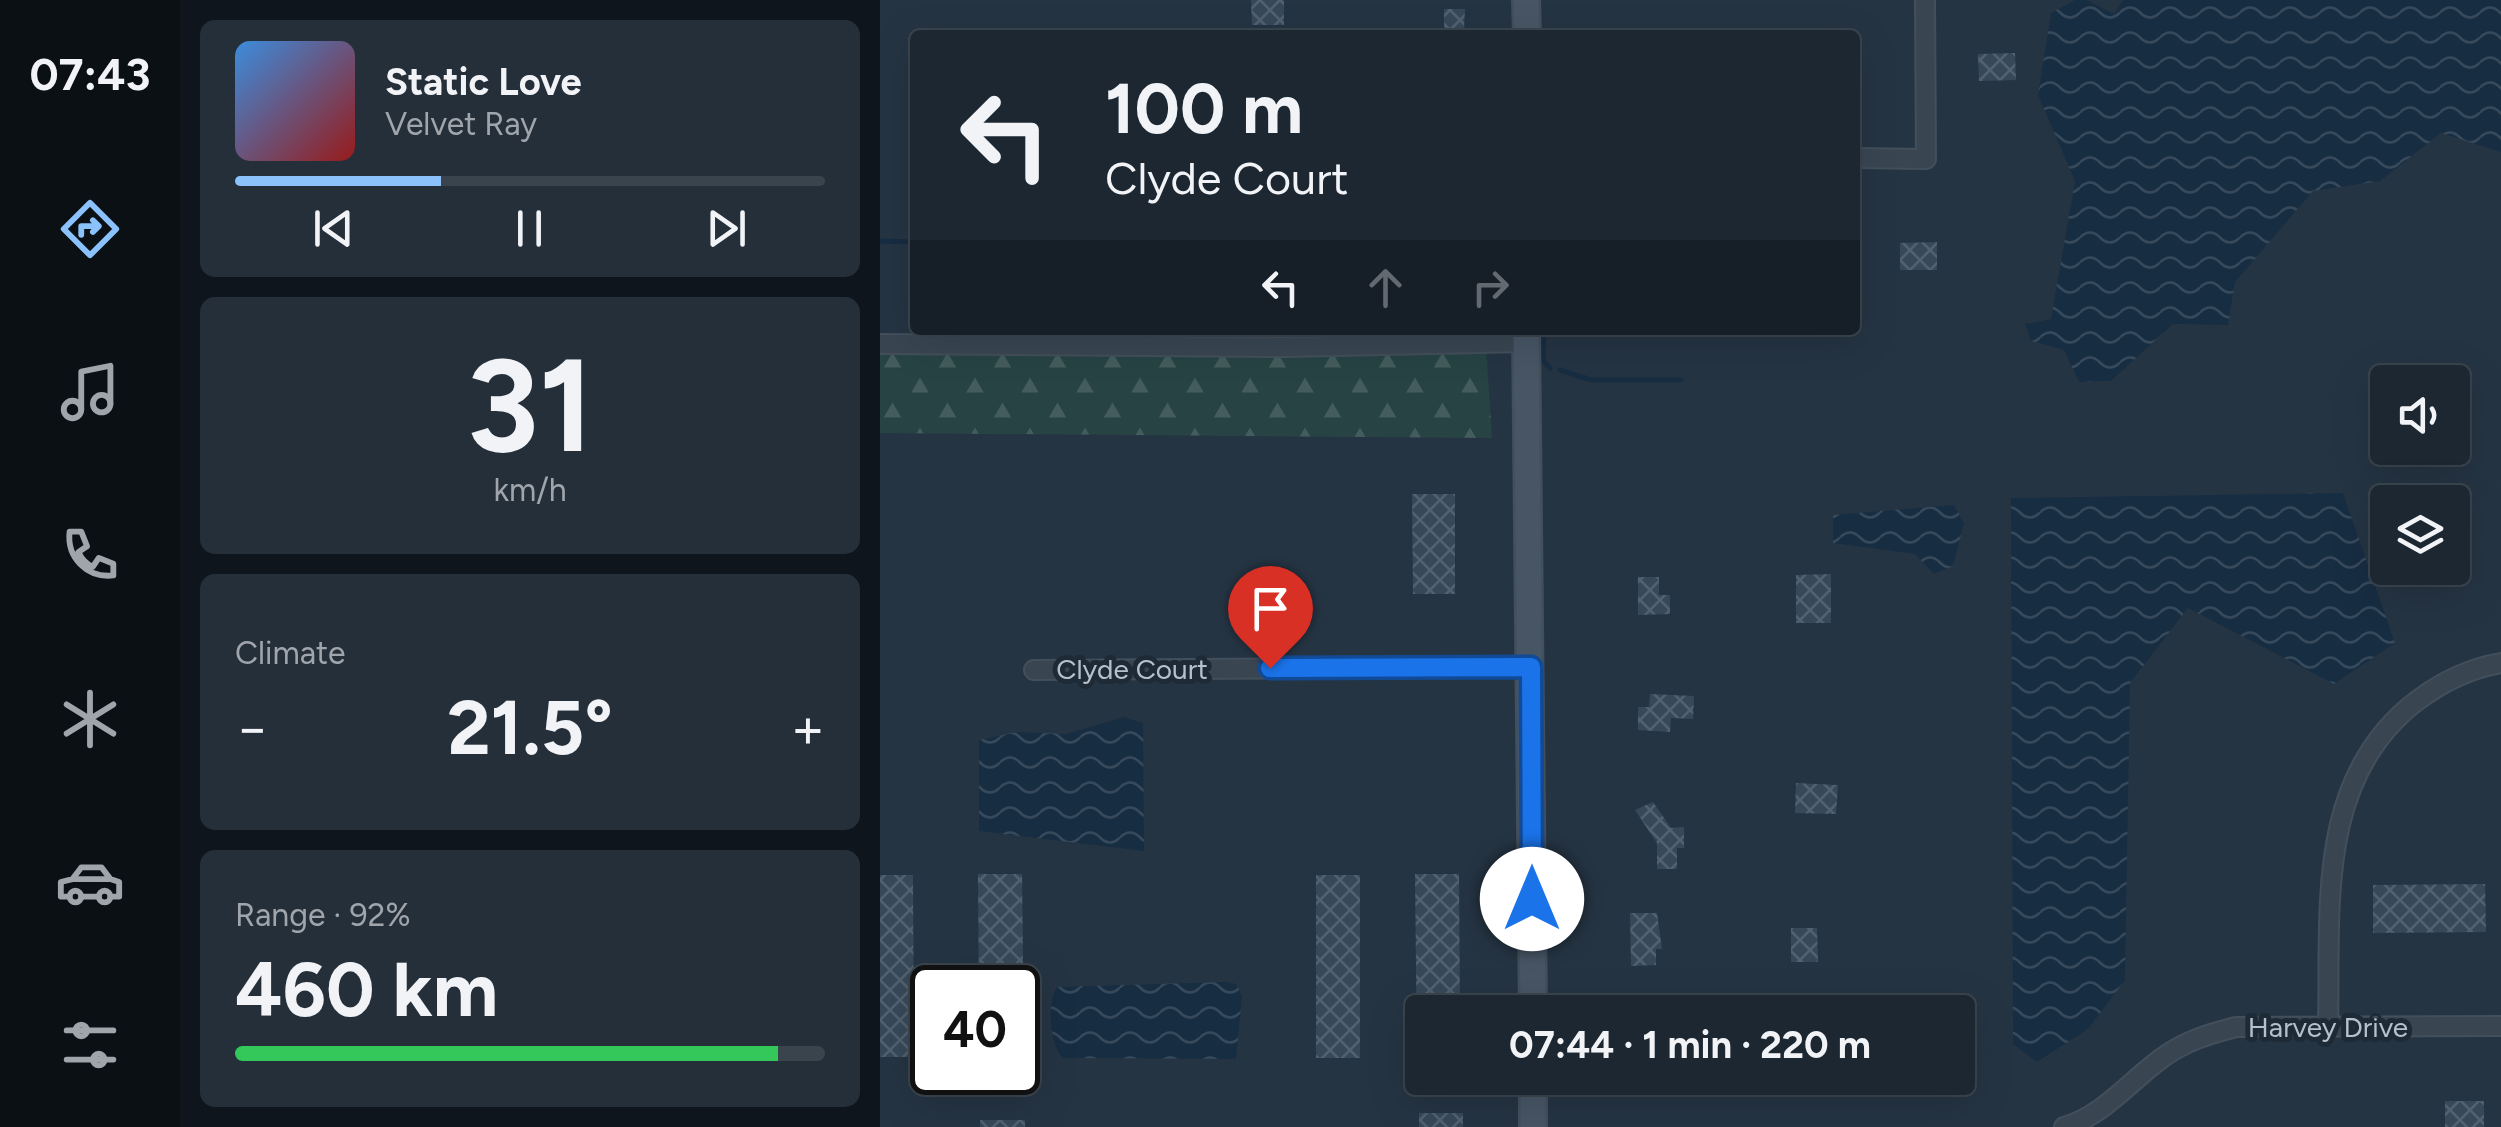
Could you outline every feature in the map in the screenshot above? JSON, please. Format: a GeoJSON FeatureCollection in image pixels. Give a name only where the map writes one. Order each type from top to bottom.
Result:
{"type":"FeatureCollection","features":[{"type":"Feature","properties":{"kind":"street"},"geometry":{"type":"LineString","coordinates":[[1526,0],[1527,30]]}},
{"type":"Feature","properties":{"kind":"street"},"geometry":{"type":"LineString","coordinates":[[1860,158],[1926,159],[1925,0]]}},
{"type":"Feature","properties":{"kind":"street"},"geometry":{"type":"LineString","coordinates":[[880,344],[1286,347],[1526,336],[1533,995]]}},
{"type":"Feature","properties":{"kind":"street"},"geometry":{"type":"LineString","coordinates":[[2328,1027],[2333,844],[2346,794],[2368,749],[2396,716],[2435,687],[2482,666],[2501,663]]}},
{"type":"Feature","properties":{"kind":"street","name":"Clyde Court"},"geometry":{"type":"LineString","coordinates":[[1034,670],[1531,667]]}},
{"type":"Feature","properties":{"kind":"street","name":"Harvey Drive"},"geometry":{"type":"LineString","coordinates":[[2064,1127],[2110,1102],[2162,1058],[2194,1038],[2236,1027],[2501,1026]]}},
{"type":"Feature","properties":{"kind":"street"},"geometry":{"type":"LineString","coordinates":[[1533,1095],[1534,1127]]}},
{"type":"Feature","properties":{"kind":"green space"},"geometry":{"type":"Polygon","coordinates":[[[1485,335],[1492,438],[880,433],[880,338],[1201,340],[1485,335]]]}},
{"type":"Feature","properties":{"kind":"water"},"geometry":{"type":"Polygon","coordinates":[[[2075,0],[2087,0],[2114,14],[2123,0],[2501,0],[2501,152],[2441,133],[2380,181],[2313,191],[2235,282],[2228,325],[2173,324],[2111,381],[2079,382],[2064,350],[2031,341],[2025,324],[2051,319],[2075,181],[2038,95],[2051,13],[2075,0]]]}},
{"type":"Feature","properties":{"kind":"water"},"geometry":{"type":"Polygon","coordinates":[[[2343,493],[2370,571],[2370,585],[2375,585],[2395,643],[2334,684],[2188,608],[2130,683],[2125,980],[2088,1029],[2037,1062],[2013,1044],[2011,498],[2343,493]]]}},
{"type":"Feature","properties":{"kind":"water"},"geometry":{"type":"Polygon","coordinates":[[[1954,505],[1964,523],[1953,566],[1934,574],[1915,554],[1833,543],[1833,515],[1954,505]]]}},
{"type":"Feature","properties":{"kind":"water"},"geometry":{"type":"Polygon","coordinates":[[[1124,717],[1143,723],[1144,851],[979,831],[979,740],[1017,732],[1066,734],[1124,717]]]}},
{"type":"Feature","properties":{"kind":"water"},"geometry":{"type":"Polygon","coordinates":[[[1236,984],[1242,996],[1236,1059],[1063,1058],[1058,1052],[1051,1012],[1057,987],[1236,984]]]}},
{"type":"Feature","properties":{"kind":"building"},"geometry":{"type":"Polygon","coordinates":[[[1251,0],[1284,0],[1284,25],[1252,25],[1251,0]]]}},
{"type":"Feature","properties":{"kind":"building"},"geometry":{"type":"Polygon","coordinates":[[[1444,9],[1465,9],[1464,29],[1471,30],[1433,30],[1444,29],[1444,9]]]}},
{"type":"Feature","properties":{"kind":"building"},"geometry":{"type":"Polygon","coordinates":[[[2015,53],[2016,80],[1979,81],[1978,54],[2015,53]]]}},
{"type":"Feature","properties":{"kind":"building"},"geometry":{"type":"Polygon","coordinates":[[[1937,242],[1937,270],[1900,270],[1900,243],[1937,242]]]}},
{"type":"Feature","properties":{"kind":"building"},"geometry":{"type":"Polygon","coordinates":[[[1412,494],[1455,494],[1455,594],[1413,594],[1412,494]]]}},
{"type":"Feature","properties":{"kind":"building"},"geometry":{"type":"Polygon","coordinates":[[[1831,574],[1831,623],[1796,623],[1796,575],[1831,574]]]}},
{"type":"Feature","properties":{"kind":"building"},"geometry":{"type":"Polygon","coordinates":[[[1638,577],[1659,577],[1659,595],[1670,595],[1670,614],[1638,615],[1638,577]]]}},
{"type":"Feature","properties":{"kind":"building"},"geometry":{"type":"Polygon","coordinates":[[[1650,694],[1694,696],[1693,719],[1671,718],[1670,732],[1638,730],[1638,707],[1649,707],[1650,694]]]}},
{"type":"Feature","properties":{"kind":"building"},"geometry":{"type":"Polygon","coordinates":[[[1796,783],[1838,785],[1836,814],[1795,813],[1796,783]]]}},
{"type":"Feature","properties":{"kind":"building"},"geometry":{"type":"Polygon","coordinates":[[[1653,802],[1671,828],[1684,827],[1684,848],[1677,848],[1677,869],[1657,869],[1657,843],[1635,810],[1653,802]]]}},
{"type":"Feature","properties":{"kind":"building"},"geometry":{"type":"Polygon","coordinates":[[[978,874],[1022,874],[1023,965],[979,965],[978,874]]]}},
{"type":"Feature","properties":{"kind":"building"},"geometry":{"type":"Polygon","coordinates":[[[1415,874],[1459,874],[1460,995],[1416,995],[1415,874]]]}},
{"type":"Feature","properties":{"kind":"building"},"geometry":{"type":"Polygon","coordinates":[[[880,875],[913,875],[910,1057],[880,1057],[880,875]]]}},
{"type":"Feature","properties":{"kind":"building"},"geometry":{"type":"Polygon","coordinates":[[[1316,875],[1360,875],[1360,1058],[1316,1058],[1316,875]]]}},
{"type":"Feature","properties":{"kind":"building"},"geometry":{"type":"Polygon","coordinates":[[[2485,884],[2486,932],[2373,933],[2373,885],[2485,884]]]}},
{"type":"Feature","properties":{"kind":"building"},"geometry":{"type":"Polygon","coordinates":[[[1630,913],[1657,913],[1662,949],[1656,949],[1656,965],[1631,966],[1630,913]]]}},
{"type":"Feature","properties":{"kind":"building"},"geometry":{"type":"Polygon","coordinates":[[[1791,928],[1817,928],[1818,962],[1791,962],[1791,928]]]}},
{"type":"Feature","properties":{"kind":"building"},"geometry":{"type":"Polygon","coordinates":[[[2445,1101],[2484,1101],[2484,1127],[2445,1127],[2445,1101]]]}},
{"type":"Feature","properties":{"kind":"building"},"geometry":{"type":"Polygon","coordinates":[[[1419,1113],[1463,1113],[1463,1127],[1419,1127],[1419,1113]]]}},
{"type":"Feature","properties":{"kind":"building"},"geometry":{"type":"Polygon","coordinates":[[[980,1120],[1025,1120],[1025,1127],[980,1127],[980,1120]]]}},
{"type":"Feature","properties":{"kind":"waterway"},"geometry":{"type":"LineString","coordinates":[[880,241],[910,242]]}},
{"type":"Feature","properties":{"kind":"waterway"},"geometry":{"type":"LineString","coordinates":[[1544,335],[1543,361],[1550,368]]}},
{"type":"Feature","properties":{"kind":"waterway"},"geometry":{"type":"LineString","coordinates":[[1560,370],[1591,380],[1681,380]]}},
{"type":"Feature","properties":{"kind":"route"},"geometry":{"type":"LineString","coordinates":[[1270,668],[1531,667],[1532,899]]}}]}
